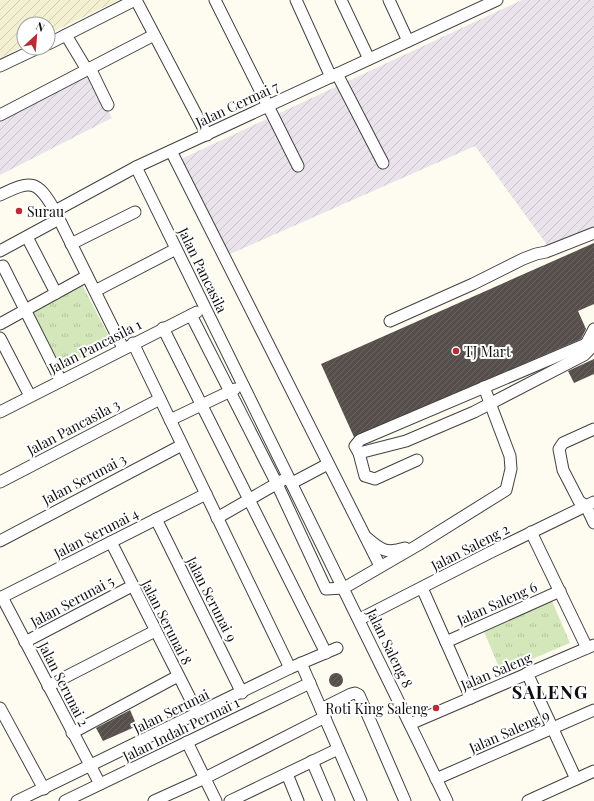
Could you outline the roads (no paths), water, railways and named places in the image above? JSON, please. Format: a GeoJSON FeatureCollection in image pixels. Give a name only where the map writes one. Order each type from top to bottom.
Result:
{"type":"FeatureCollection","features":[{"type":"Feature","properties":{"kind":"street"},"geometry":{"type":"LineString","coordinates":[[56,40],[136,0],[207,134]]}},
{"type":"Feature","properties":{"kind":"street"},"geometry":{"type":"LineString","coordinates":[[215,0],[298,166]]}},
{"type":"Feature","properties":{"kind":"street"},"geometry":{"type":"LineString","coordinates":[[296,0],[334,76],[383,163]]}},
{"type":"Feature","properties":{"kind":"street"},"geometry":{"type":"LineString","coordinates":[[341,0],[369,59]]}},
{"type":"Feature","properties":{"kind":"street"},"geometry":{"type":"LineString","coordinates":[[392,1],[408,41]]}},
{"type":"Feature","properties":{"kind":"street","name":"Jalan Cermai 7"},"geometry":{"type":"LineString","coordinates":[[0,251],[27,237],[57,215],[136,167],[490,2]]}},
{"type":"Feature","properties":{"kind":"street"},"geometry":{"type":"LineString","coordinates":[[66,35],[88,69],[108,105]]}},
{"type":"Feature","properties":{"kind":"street"},"geometry":{"type":"LineString","coordinates":[[0,115],[154,35]]}},
{"type":"Feature","properties":{"kind":"street"},"geometry":{"type":"LineString","coordinates":[[0,66],[21,56]]}},
{"type":"Feature","properties":{"kind":"street"},"geometry":{"type":"LineString","coordinates":[[171,151],[363,535],[380,566]]}},
{"type":"Feature","properties":{"kind":"street","name":"Jalan Pancasila"},"geometry":{"type":"LineString","coordinates":[[136,167],[290,480]]}},
{"type":"Feature","properties":{"kind":"street"},"geometry":{"type":"LineString","coordinates":[[0,195],[22,185],[32,185],[42,191],[57,215],[95,291],[160,398],[290,668]]}},
{"type":"Feature","properties":{"kind":"street"},"geometry":{"type":"LineString","coordinates":[[71,244],[135,212]]}},
{"type":"Feature","properties":{"kind":"street"},"geometry":{"type":"LineString","coordinates":[[390,321],[473,284],[523,259],[546,252],[594,233]]}},
{"type":"Feature","properties":{"kind":"street"},"geometry":{"type":"LineString","coordinates":[[27,237],[56,293]]}},
{"type":"Feature","properties":{"kind":"street"},"geometry":{"type":"LineString","coordinates":[[95,291],[176,250]]}},
{"type":"Feature","properties":{"kind":"street"},"geometry":{"type":"LineString","coordinates":[[3,266],[61,381]]}},
{"type":"Feature","properties":{"kind":"street"},"geometry":{"type":"LineString","coordinates":[[0,324],[87,276]]}},
{"type":"Feature","properties":{"kind":"street","name":"Jalan Pancasila 1"},"geometry":{"type":"LineString","coordinates":[[0,412],[205,308]]}},
{"type":"Feature","properties":{"kind":"street"},"geometry":{"type":"LineString","coordinates":[[191,315],[277,484],[326,589],[346,591],[380,566],[418,545],[506,490],[510,469],[510,456],[484,387]]}},
{"type":"Feature","properties":{"kind":"street"},"geometry":{"type":"LineString","coordinates":[[163,328],[248,501],[326,653]]}},
{"type":"Feature","properties":{"kind":"street"},"geometry":{"type":"LineString","coordinates":[[359,453],[406,441],[474,412],[584,355],[591,344],[594,328]]}},
{"type":"Feature","properties":{"kind":"street"},"geometry":{"type":"LineString","coordinates":[[0,338],[30,396]]}},
{"type":"Feature","properties":{"kind":"street"},"geometry":{"type":"LineString","coordinates":[[417,460],[375,479],[368,478],[363,471],[359,453],[355,446],[360,440],[484,387],[591,344]]}},
{"type":"Feature","properties":{"kind":"street"},"geometry":{"type":"LineString","coordinates":[[170,420],[243,386]]}},
{"type":"Feature","properties":{"kind":"street","name":"Jalan Pancasila 3"},"geometry":{"type":"LineString","coordinates":[[0,482],[160,398]]}},
{"type":"Feature","properties":{"kind":"street"},"geometry":{"type":"LineString","coordinates":[[594,429],[563,443],[560,447],[563,470],[579,501],[590,504],[594,523]]}},
{"type":"Feature","properties":{"kind":"street","name":"Jalan Serunai 3"},"geometry":{"type":"LineString","coordinates":[[0,540],[182,445]]}},
{"type":"Feature","properties":{"kind":"street"},"geometry":{"type":"LineString","coordinates":[[217,518],[277,484],[328,464]]}},
{"type":"Feature","properties":{"kind":"street","name":"Jalan Saleng 8"},"geometry":{"type":"LineString","coordinates":[[290,480],[360,619],[447,801]]}},
{"type":"Feature","properties":{"kind":"street","name":"Jalan Serunai 4"},"geometry":{"type":"LineString","coordinates":[[1,598],[206,494]]}},
{"type":"Feature","properties":{"kind":"street","name":"Jalan Saleng 2"},"geometry":{"type":"LineString","coordinates":[[360,619],[531,532],[590,504]]}},
{"type":"Feature","properties":{"kind":"street","name":"Jalan Serunai 9"},"geometry":{"type":"LineString","coordinates":[[156,519],[242,692]]}},
{"type":"Feature","properties":{"kind":"street"},"geometry":{"type":"LineString","coordinates":[[531,532],[560,591],[591,646]]}},
{"type":"Feature","properties":{"kind":"street"},"geometry":{"type":"LineString","coordinates":[[363,535],[375,545],[393,552],[418,545]]}},
{"type":"Feature","properties":{"kind":"street","name":"Jalan Serunai 8"},"geometry":{"type":"LineString","coordinates":[[110,542],[198,714]]}},
{"type":"Feature","properties":{"kind":"street","name":"Jalan Serunai 5"},"geometry":{"type":"LineString","coordinates":[[25,642],[132,586]]}},
{"type":"Feature","properties":{"kind":"street"},"geometry":{"type":"LineString","coordinates":[[422,588],[471,698]]}},
{"type":"Feature","properties":{"kind":"street","name":"Jalan Saleng 6"},"geometry":{"type":"LineString","coordinates":[[446,642],[560,591]]}},
{"type":"Feature","properties":{"kind":"street","name":"Jalan Serunai 2"},"geometry":{"type":"LineString","coordinates":[[1,598],[100,784]]}},
{"type":"Feature","properties":{"kind":"street"},"geometry":{"type":"LineString","coordinates":[[48,686],[155,631]]}},
{"type":"Feature","properties":{"kind":"street","name":"Jalan Saleng"},"geometry":{"type":"LineString","coordinates":[[410,724],[591,646]]}},
{"type":"Feature","properties":{"kind":"street","name":"Jalan Serunai"},"geometry":{"type":"LineString","coordinates":[[17,801],[290,668],[337,648]]}},
{"type":"Feature","properties":{"kind":"street"},"geometry":{"type":"LineString","coordinates":[[301,663],[361,801]]}},
{"type":"Feature","properties":{"kind":"street"},"geometry":{"type":"LineString","coordinates":[[527,674],[576,779]]}},
{"type":"Feature","properties":{"kind":"street"},"geometry":{"type":"LineString","coordinates":[[72,733],[178,676]]}},
{"type":"Feature","properties":{"kind":"street","name":"Jalan Indah Permai 1"},"geometry":{"type":"LineString","coordinates":[[65,801],[310,683]]}},
{"type":"Feature","properties":{"kind":"street"},"geometry":{"type":"LineString","coordinates":[[154,801],[205,778],[323,713],[355,692],[359,695],[405,801]]}},
{"type":"Feature","properties":{"kind":"street"},"geometry":{"type":"LineString","coordinates":[[0,708],[44,789]]}},
{"type":"Feature","properties":{"kind":"street","name":"Jalan Saleng 9"},"geometry":{"type":"LineString","coordinates":[[436,779],[594,710]]}},
{"type":"Feature","properties":{"kind":"street"},"geometry":{"type":"LineString","coordinates":[[187,742],[216,801]]}},
{"type":"Feature","properties":{"kind":"street"},"geometry":{"type":"LineString","coordinates":[[230,801],[338,749]]}},
{"type":"Feature","properties":{"kind":"street"},"geometry":{"type":"LineString","coordinates":[[312,761],[329,801]]}},
{"type":"Feature","properties":{"kind":"street"},"geometry":{"type":"LineString","coordinates":[[528,801],[594,771]]}},
{"type":"Feature","properties":{"kind":"street"},"geometry":{"type":"LineString","coordinates":[[287,774],[298,801]]}},
{"type":"Feature","properties":{"kind":"place","name":"Surau"},"geometry":{"type":"Point","coordinates":[19,211]}},
{"type":"Feature","properties":{"kind":"place","name":"TJ Mart"},"geometry":{"type":"Point","coordinates":[456,351]}},
{"type":"Feature","properties":{"kind":"place","name":"Roti King Saleng"},"geometry":{"type":"Point","coordinates":[436,708]}},
{"type":"Feature","properties":{"kind":"district","name":"SALENG"},"geometry":{"type":"Point","coordinates":[550,692]}}]}
